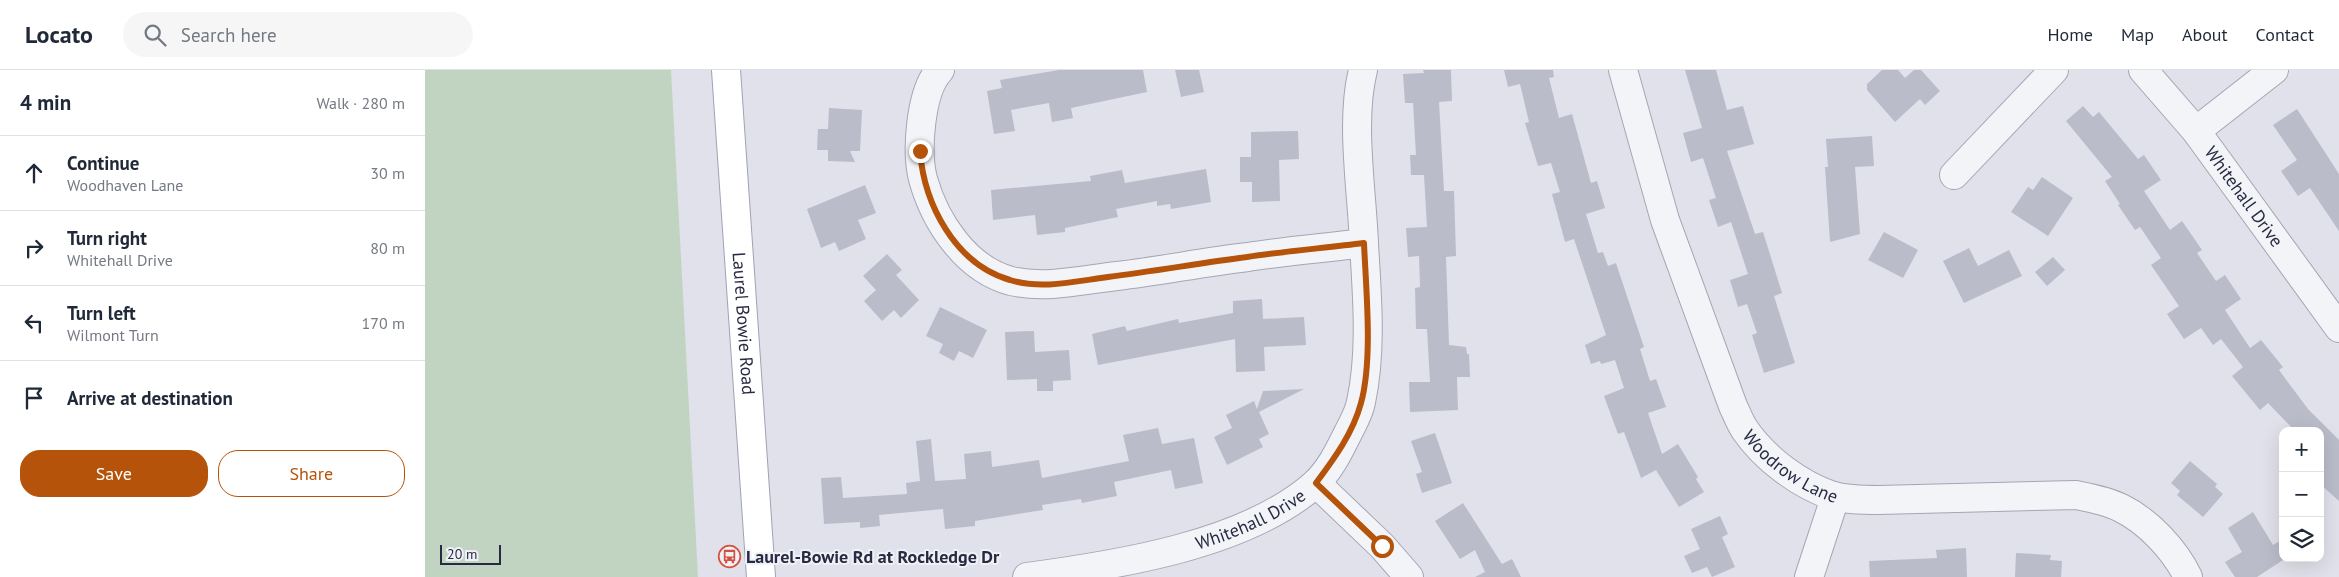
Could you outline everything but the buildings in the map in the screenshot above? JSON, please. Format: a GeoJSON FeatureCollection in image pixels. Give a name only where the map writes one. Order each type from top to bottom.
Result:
{"type":"FeatureCollection","features":[{"type":"Feature","properties":{"kind":"main road","name":"Laurel Bowie Road"},"geometry":{"type":"LineString","coordinates":[[726,70],[761,577]]}},
{"type":"Feature","properties":{"kind":"street"},"geometry":{"type":"LineString","coordinates":[[941,70],[931,85],[922,127],[920,151],[925,187],[947,231],[963,252],[979,265],[1010,280],[1024,283],[1064,283],[1247,257],[1364,243]]}},
{"type":"Feature","properties":{"kind":"street","name":"Whitehall Drive"},"geometry":{"type":"LineString","coordinates":[[1027,577],[1078,570],[1205,540],[1244,527],[1281,509],[1316,483],[1337,456],[1361,404],[1366,366],[1367,312],[1358,130],[1363,70]]}},
{"type":"Feature","properties":{"kind":"street","name":"Woodrow Lane"},"geometry":{"type":"LineString","coordinates":[[1623,70],[1665,220],[1733,406],[1744,429],[1772,459],[1793,475],[1834,496],[1879,500],[2076,495],[2097,500],[2121,508],[2141,521],[2167,547],[2183,567],[2188,577]]}},
{"type":"Feature","properties":{"kind":"street"},"geometry":{"type":"LineString","coordinates":[[1953,175],[2053,70]]}},
{"type":"Feature","properties":{"kind":"street","name":"Whitehall Drive"},"geometry":{"type":"LineString","coordinates":[[2143,70],[2196,131],[2339,328]]}},
{"type":"Feature","properties":{"kind":"street"},"geometry":{"type":"LineString","coordinates":[[2196,131],[2274,70]]}},
{"type":"Feature","properties":{"kind":"street"},"geometry":{"type":"LineString","coordinates":[[1316,483],[1382,546],[1409,577]]}},
{"type":"Feature","properties":{"kind":"street"},"geometry":{"type":"LineString","coordinates":[[1809,577],[1834,496]]}},
{"type":"Feature","properties":{"kind":"green space"},"geometry":{"type":"Polygon","coordinates":[[[425,70],[671,70],[698,577],[425,577],[425,70]]]}},
{"type":"Feature","properties":{"kind":"place","name":"Laurel-Bowie Rd at Rockledge Dr"},"geometry":{"type":"Point","coordinates":[730,557]}},
{"type":"Feature","properties":{"kind":"route"},"geometry":{"type":"LineString","coordinates":[[920,151],[921,172],[925,187],[933,206],[955,242],[963,252],[979,265],[1010,280],[1024,283],[1064,283],[1247,257],[1364,243],[1367,312],[1365,374],[1361,404],[1337,456],[1316,483],[1382,546]]}}]}
